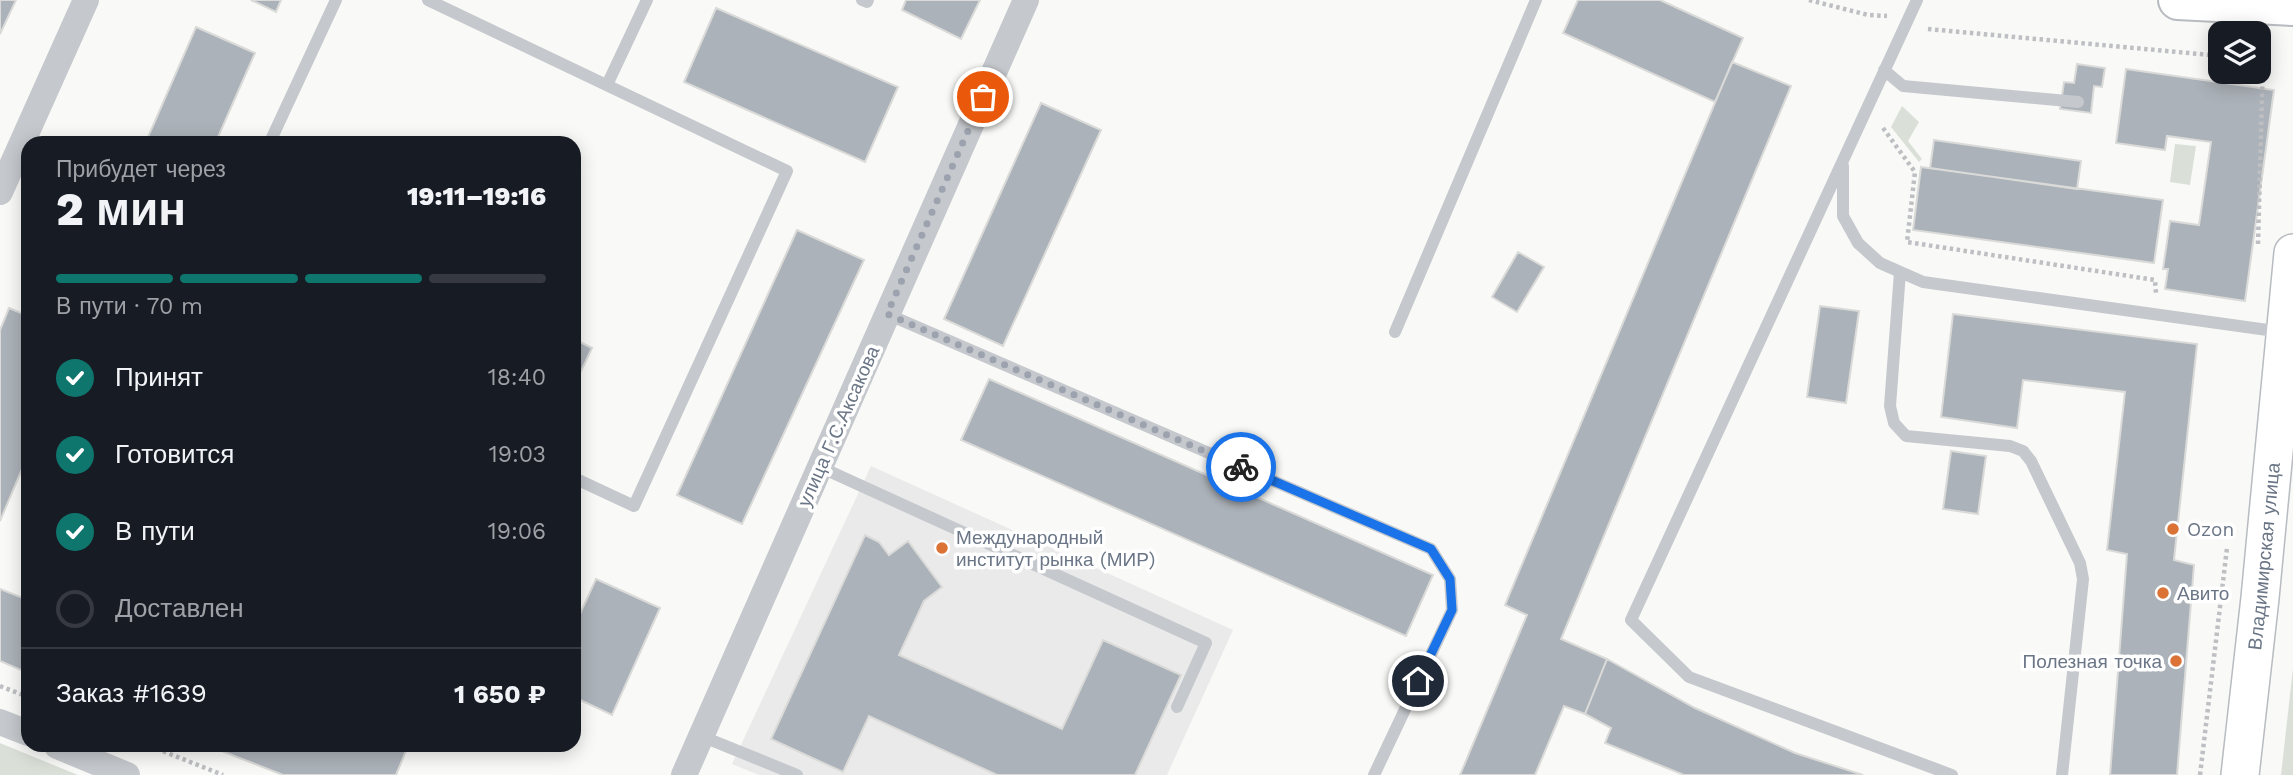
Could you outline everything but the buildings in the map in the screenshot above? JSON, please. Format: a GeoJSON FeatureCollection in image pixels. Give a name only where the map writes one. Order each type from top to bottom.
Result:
{"type":"FeatureCollection","features":[{"type":"Feature","properties":{"kind":"main road"},"geometry":{"type":"LineString","coordinates":[[2178,0],[2293,6]]}},
{"type":"Feature","properties":{"kind":"street"},"geometry":{"type":"LineString","coordinates":[[25,136],[86,0]]}},
{"type":"Feature","properties":{"kind":"street","name":"улица Г.С.Аксакова"},"geometry":{"type":"LineString","coordinates":[[684,775],[1026,0]]}},
{"type":"Feature","properties":{"kind":"street"},"geometry":{"type":"LineString","coordinates":[[0,192],[21,145]]}},
{"type":"Feature","properties":{"kind":"street","name":"Владимирская улица"},"geometry":{"type":"LineString","coordinates":[[2240,775],[2286,332],[2275,254]]}},
{"type":"Feature","properties":{"kind":"street"},"geometry":{"type":"LineString","coordinates":[[0,722],[21,730]]}},
{"type":"Feature","properties":{"kind":"street"},"geometry":{"type":"LineString","coordinates":[[71,752],[127,775]]}},
{"type":"Feature","properties":{"kind":"lane"},"geometry":{"type":"LineString","coordinates":[[273,136],[336,0]]}},
{"type":"Feature","properties":{"kind":"lane"},"geometry":{"type":"LineString","coordinates":[[428,0],[787,171],[634,506],[581,481]]}},
{"type":"Feature","properties":{"kind":"lane"},"geometry":{"type":"LineString","coordinates":[[607,85],[646,0]]}},
{"type":"Feature","properties":{"kind":"lane"},"geometry":{"type":"LineString","coordinates":[[862,0],[868,0]]}},
{"type":"Feature","properties":{"kind":"lane"},"geometry":{"type":"LineString","coordinates":[[1395,332],[1536,0]]}},
{"type":"Feature","properties":{"kind":"lane"},"geometry":{"type":"LineString","coordinates":[[1917,0],[1632,620],[1689,677],[1952,775]]}},
{"type":"Feature","properties":{"kind":"lane"},"geometry":{"type":"LineString","coordinates":[[1884,70],[1903,86],[2078,102]]}},
{"type":"Feature","properties":{"kind":"lane"},"geometry":{"type":"LineString","coordinates":[[1843,159],[1843,216],[1858,243],[1880,264],[1923,282],[2286,332]]}},
{"type":"Feature","properties":{"kind":"lane"},"geometry":{"type":"LineString","coordinates":[[1900,272],[1890,405],[1894,423],[1906,436],[2011,446],[2022,451],[2031,461],[2080,563],[2083,579],[2062,775]]}},
{"type":"Feature","properties":{"kind":"lane"},"geometry":{"type":"LineString","coordinates":[[887,314],[1431,549],[1450,579],[1452,610],[1374,775]]}},
{"type":"Feature","properties":{"kind":"lane"},"geometry":{"type":"LineString","coordinates":[[820,467],[1206,643],[1177,707]]}},
{"type":"Feature","properties":{"kind":"lane"},"geometry":{"type":"LineString","coordinates":[[701,736],[797,775]]}},
{"type":"Feature","properties":{"kind":"path"},"geometry":{"type":"LineString","coordinates":[[1809,0],[1868,15],[1908,18],[1929,29],[2208,55]]}},
{"type":"Feature","properties":{"kind":"path"},"geometry":{"type":"LineString","coordinates":[[2264,84],[2275,254]]}},
{"type":"Feature","properties":{"kind":"path"},"geometry":{"type":"LineString","coordinates":[[1915,172],[1907,242],[2155,281],[2157,300]]}},
{"type":"Feature","properties":{"kind":"path"},"geometry":{"type":"LineString","coordinates":[[2200,775],[2227,545]]}},
{"type":"Feature","properties":{"kind":"path"},"geometry":{"type":"LineString","coordinates":[[0,686],[21,694]]}},
{"type":"Feature","properties":{"kind":"path"},"geometry":{"type":"LineString","coordinates":[[164,752],[223,775]]}},
{"type":"Feature","properties":{"kind":"shaded area"},"geometry":{"type":"Polygon","coordinates":[[[1902,106],[1919,122],[1908,141],[1922,159],[1919,162],[1891,127],[1902,106]]]}},
{"type":"Feature","properties":{"kind":"shaded area"},"geometry":{"type":"Polygon","coordinates":[[[2175,144],[2196,146],[2190,185],[2170,182],[2175,144]]]}},
{"type":"Feature","properties":{"kind":"shaded area","name":"Международный институт рынка (МИР)"},"geometry":{"type":"Polygon","coordinates":[[[871,466],[1233,630],[1167,775],[759,775],[732,764],[871,466]]]}},
{"type":"Feature","properties":{"kind":"shaded area"},"geometry":{"type":"Polygon","coordinates":[[[2293,668],[2293,775],[2281,775],[2293,668]]]}},
{"type":"Feature","properties":{"kind":"shaded area"},"geometry":{"type":"Polygon","coordinates":[[[0,743],[78,775],[0,775],[0,743]]]}},
{"type":"Feature","properties":{"kind":"way so far"},"geometry":{"type":"LineString","coordinates":[[983,97],[887,314],[1241,467]]}},
{"type":"Feature","properties":{"kind":"place","name":"Ozon"},"geometry":{"type":"Point","coordinates":[2173,529]}},
{"type":"Feature","properties":{"kind":"place","name":"Международный институт рынка (МИР)"},"geometry":{"type":"Point","coordinates":[942,548]}},
{"type":"Feature","properties":{"kind":"place","name":"Авито"},"geometry":{"type":"Point","coordinates":[2163,593]}},
{"type":"Feature","properties":{"kind":"place","name":"Полезная точка"},"geometry":{"type":"Point","coordinates":[2176,661]}},
{"type":"Feature","properties":{"kind":"route"},"geometry":{"type":"LineString","coordinates":[[1241,467],[1431,549],[1450,579],[1452,610],[1418,681]]}}]}
